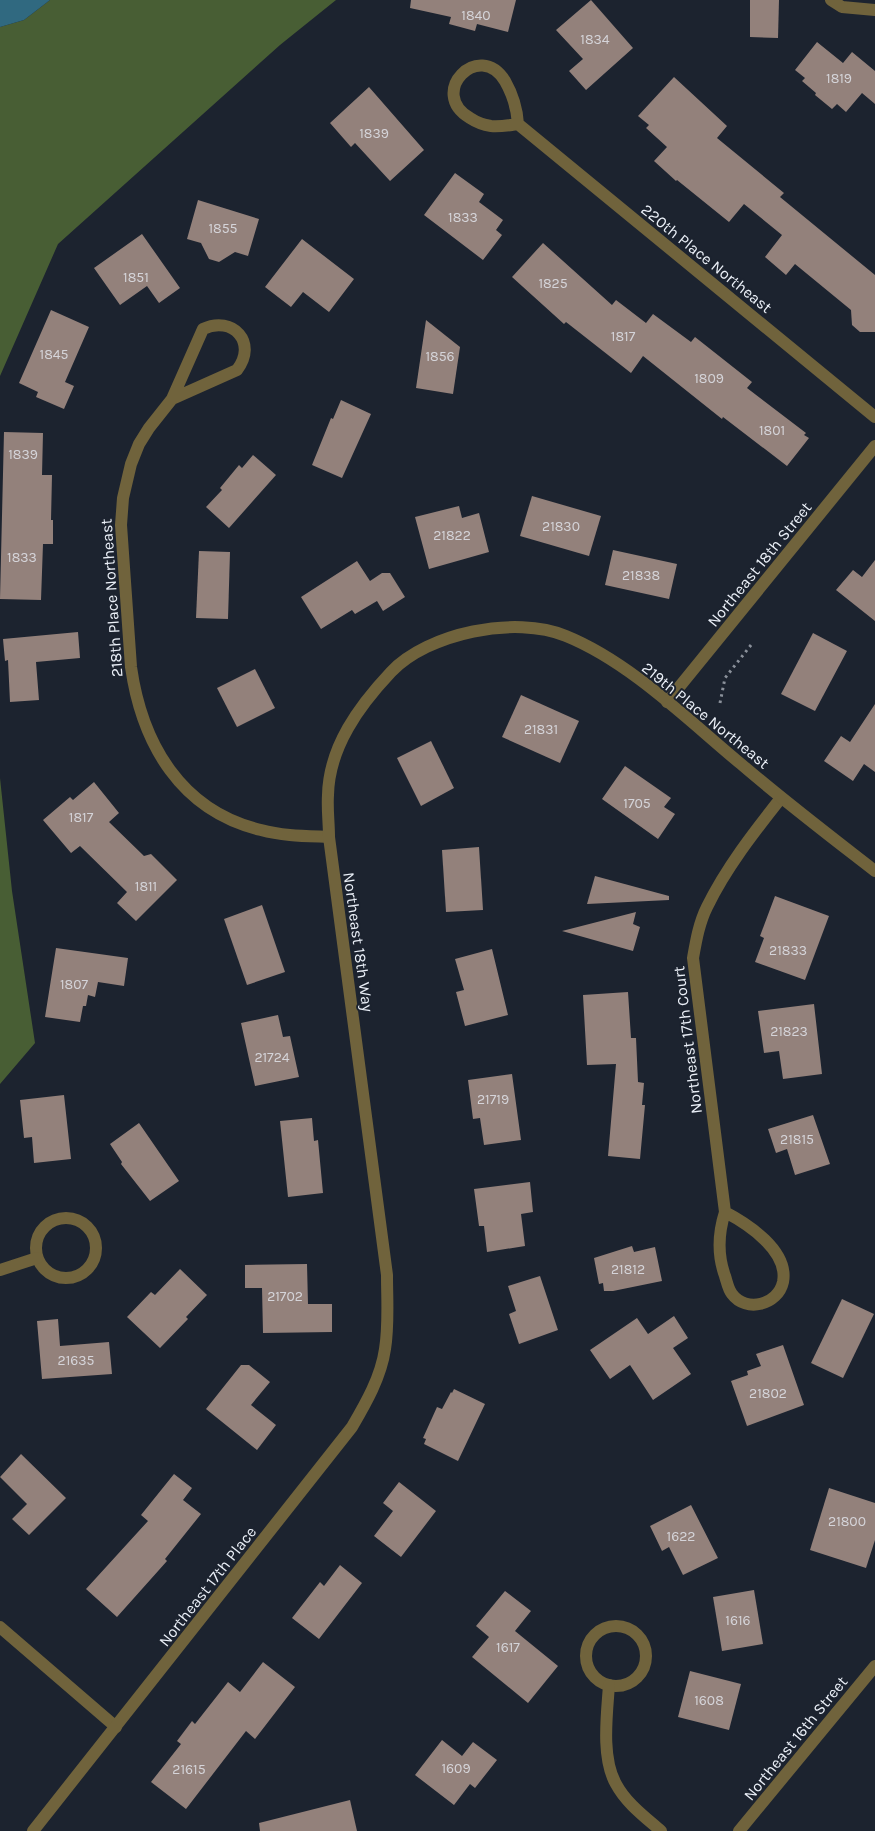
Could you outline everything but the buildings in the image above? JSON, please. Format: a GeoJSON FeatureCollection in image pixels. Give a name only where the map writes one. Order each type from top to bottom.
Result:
{"type":"FeatureCollection","features":[{"type":"Feature","properties":{"kind":"street"},"geometry":{"type":"LineString","coordinates":[[831,0],[842,7],[875,10]]}},
{"type":"Feature","properties":{"kind":"street"},"geometry":{"type":"LineString","coordinates":[[475,66],[484,66],[501,74],[515,101],[518,124],[492,126],[466,116],[459,110],[453,93],[459,76],[475,66]]}},
{"type":"Feature","properties":{"kind":"street","name":"220th Place Northeast"},"geometry":{"type":"LineString","coordinates":[[518,124],[875,417]]}},
{"type":"Feature","properties":{"kind":"street","name":"218th Place Northeast"},"geometry":{"type":"LineString","coordinates":[[172,398],[237,370],[245,355],[243,339],[238,332],[230,326],[221,324],[203,329],[172,398],[139,444],[128,476],[123,506],[122,549],[128,644],[133,684],[141,712],[157,750],[171,774],[210,808],[229,819],[262,830],[329,837]]}},
{"type":"Feature","properties":{"kind":"street","name":"Northeast 18th Street"},"geometry":{"type":"LineString","coordinates":[[668,702],[875,446]]}},
{"type":"Feature","properties":{"kind":"street","name":"219th Place Northeast"},"geometry":{"type":"LineString","coordinates":[[497,629],[517,627],[537,629],[565,636],[595,650],[668,702],[781,798],[875,871]]}},
{"type":"Feature","properties":{"kind":"street","name":"Northeast 18th Way"},"geometry":{"type":"LineString","coordinates":[[385,1350],[387,1275],[329,837],[328,794],[334,761],[350,722],[370,694],[399,664],[428,646],[458,635],[497,629]]}},
{"type":"Feature","properties":{"kind":"street","name":"Northeast 17th Court"},"geometry":{"type":"LineString","coordinates":[[725,1212],[755,1230],[765,1240],[779,1261],[783,1272],[783,1281],[780,1290],[766,1303],[757,1306],[738,1300],[731,1293],[721,1267],[719,1254],[720,1226],[725,1212],[693,958],[695,944],[707,907],[753,834],[781,798]]}},
{"type":"Feature","properties":{"kind":"street"},"geometry":{"type":"LineString","coordinates":[[72,1218],[82,1222],[90,1229],[95,1238],[96,1249],[94,1259],[88,1268],[75,1276],[60,1278],[50,1274],[42,1267],[37,1258],[36,1247],[38,1237],[43,1228],[51,1221],[72,1218]]}},
{"type":"Feature","properties":{"kind":"street"},"geometry":{"type":"LineString","coordinates":[[0,1270],[37,1258]]}},
{"type":"Feature","properties":{"kind":"street","name":"Northeast 17th Place"},"geometry":{"type":"LineString","coordinates":[[33,1831],[352,1428],[368,1401],[385,1350]]}},
{"type":"Feature","properties":{"kind":"street"},"geometry":{"type":"LineString","coordinates":[[622,1626],[631,1630],[639,1637],[644,1646],[646,1657],[638,1676],[629,1682],[609,1685],[599,1681],[587,1665],[586,1654],[588,1644],[602,1629],[622,1626]]}},
{"type":"Feature","properties":{"kind":"street"},"geometry":{"type":"LineString","coordinates":[[0,1627],[116,1727]]}},
{"type":"Feature","properties":{"kind":"street","name":"Northeast 16th Street"},"geometry":{"type":"LineString","coordinates":[[740,1831],[875,1666]]}},
{"type":"Feature","properties":{"kind":"street"},"geometry":{"type":"LineString","coordinates":[[609,1685],[606,1722],[608,1760],[615,1783],[630,1804],[661,1831]]}},
{"type":"Feature","properties":{"kind":"path"},"geometry":{"type":"LineString","coordinates":[[720,703],[725,678],[751,644]]}},
{"type":"Feature","properties":{"kind":"green space"},"geometry":{"type":"Polygon","coordinates":[[[50,0],[336,0],[280,45],[58,244],[0,376],[0,27],[24,20],[50,0]]]}},
{"type":"Feature","properties":{"kind":"green space"},"geometry":{"type":"Polygon","coordinates":[[[0,778],[12,891],[35,1043],[0,1084],[0,778]]]}},
{"type":"Feature","properties":{"kind":"water"},"geometry":{"type":"Polygon","coordinates":[[[0,0],[50,0],[24,20],[0,27],[0,0]]]}}]}
